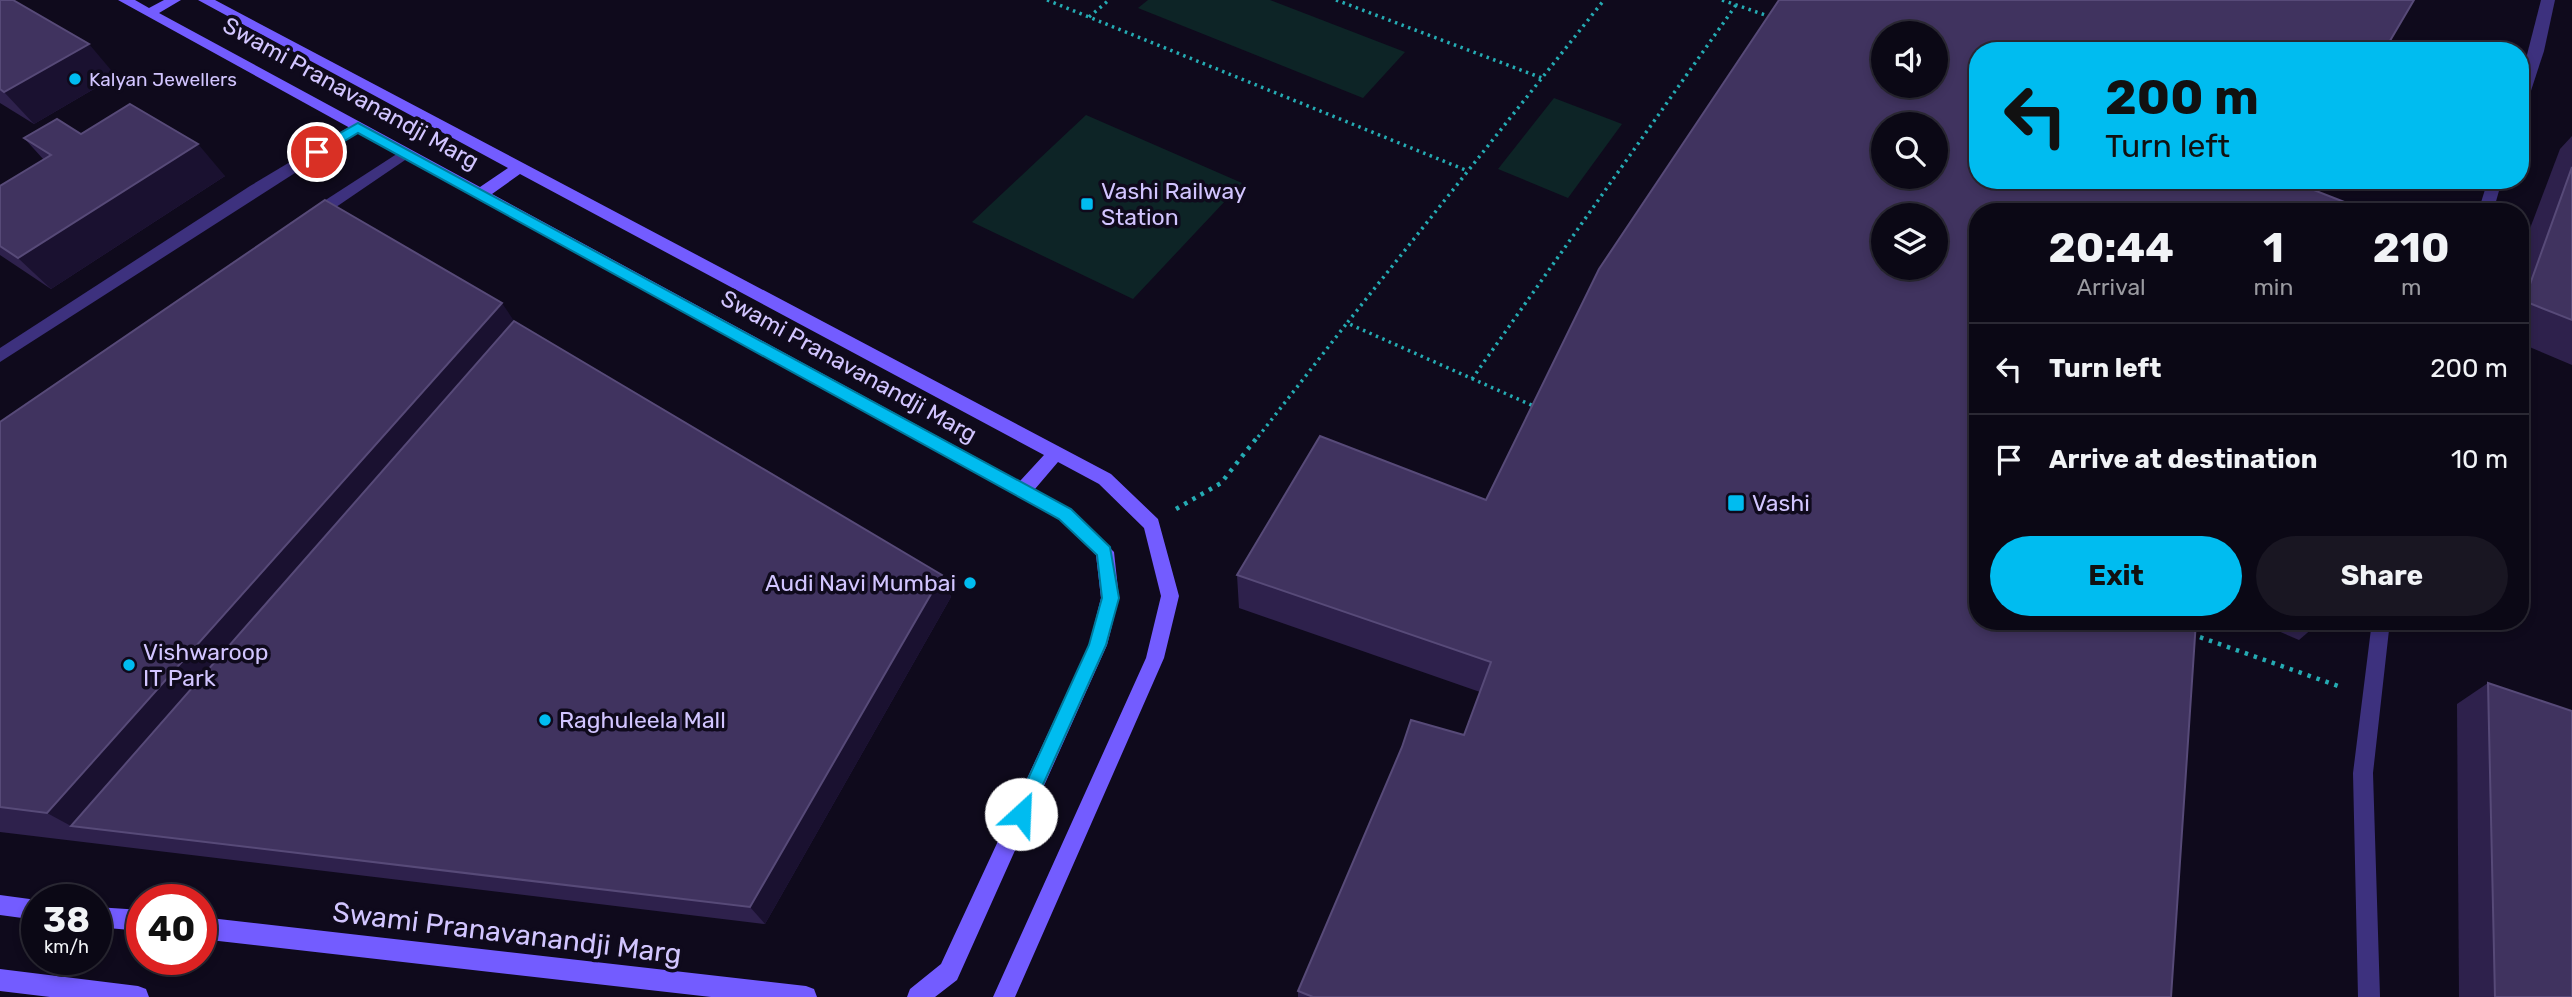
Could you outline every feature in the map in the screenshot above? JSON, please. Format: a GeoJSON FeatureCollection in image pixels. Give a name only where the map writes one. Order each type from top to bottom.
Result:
{"type":"FeatureCollection","features":[{"type":"Feature","properties":{"kind":"street","name":"Swami Pranavanandji Marg"},"geometry":{"type":"LineString","coordinates":[[125,0],[1065,514],[1105,552],[1110,598],[1098,645],[949,972],[918,997]]}},
{"type":"Feature","properties":{"kind":"street"},"geometry":{"type":"LineString","coordinates":[[150,13],[174,0]]}},
{"type":"Feature","properties":{"kind":"street","name":"Swami Pranavanandji Marg"},"geometry":{"type":"LineString","coordinates":[[205,0],[1105,479],[1152,524]]}},
{"type":"Feature","properties":{"kind":"street"},"geometry":{"type":"LineString","coordinates":[[2529,75],[2548,0]]}},
{"type":"Feature","properties":{"kind":"street"},"geometry":{"type":"LineString","coordinates":[[0,356],[223,210],[358,127]]}},
{"type":"Feature","properties":{"kind":"street"},"geometry":{"type":"LineString","coordinates":[[299,226],[406,153]]}},
{"type":"Feature","properties":{"kind":"street"},"geometry":{"type":"LineString","coordinates":[[481,194],[520,167]]}},
{"type":"Feature","properties":{"kind":"street"},"geometry":{"type":"LineString","coordinates":[[1022,491],[1056,453]]}},
{"type":"Feature","properties":{"kind":"street"},"geometry":{"type":"LineString","coordinates":[[1004,997],[1155,658],[1170,596],[1152,524]]}},
{"type":"Feature","properties":{"kind":"street"},"geometry":{"type":"LineString","coordinates":[[2370,997],[2363,773],[2380,630]]}},
{"type":"Feature","properties":{"kind":"street"},"geometry":{"type":"LineString","coordinates":[[0,905],[21,908]]}},
{"type":"Feature","properties":{"kind":"street","name":"Swami Pranavanandji Marg"},"geometry":{"type":"LineString","coordinates":[[217,930],[806,997]]}},
{"type":"Feature","properties":{"kind":"street"},"geometry":{"type":"LineString","coordinates":[[0,980],[138,997]]}},
{"type":"Feature","properties":{"kind":"path"},"geometry":{"type":"LineString","coordinates":[[1047,0],[1468,171]]}},
{"type":"Feature","properties":{"kind":"path"},"geometry":{"type":"LineString","coordinates":[[1089,17],[1109,0]]}},
{"type":"Feature","properties":{"kind":"path"},"geometry":{"type":"LineString","coordinates":[[1336,0],[1542,78]]}},
{"type":"Feature","properties":{"kind":"path"},"geometry":{"type":"LineString","coordinates":[[1152,524],[1220,483],[1604,0]]}},
{"type":"Feature","properties":{"kind":"path"},"geometry":{"type":"LineString","coordinates":[[1722,0],[1772,17]]}},
{"type":"Feature","properties":{"kind":"path"},"geometry":{"type":"LineString","coordinates":[[1472,379],[1736,5]]}},
{"type":"Feature","properties":{"kind":"path"},"geometry":{"type":"LineString","coordinates":[[1347,323],[1540,409]]}},
{"type":"Feature","properties":{"kind":"path"},"geometry":{"type":"LineString","coordinates":[[2190,634],[2372,697]]}},
{"type":"Feature","properties":{"kind":"green space"},"geometry":{"type":"Polygon","coordinates":[[[1148,0],[1270,0],[1405,52],[1363,98],[1138,8],[1148,0]]]}},
{"type":"Feature","properties":{"kind":"green space"},"geometry":{"type":"Polygon","coordinates":[[[1554,98],[1622,124],[1568,198],[1498,169],[1554,98]]]}},
{"type":"Feature","properties":{"kind":"green space"},"geometry":{"type":"Polygon","coordinates":[[[1086,115],[1242,183],[1133,299],[972,222],[1086,115]]]}},
{"type":"Feature","properties":{"kind":"building"},"geometry":{"type":"Polygon","coordinates":[[[0,0],[13,0],[89,44],[4,92],[0,89],[0,0]]]}},
{"type":"Feature","properties":{"kind":"building","name":"Vashi"},"geometry":{"type":"Polygon","coordinates":[[[1779,0],[2414,0],[2389,42],[1969,42],[1969,189],[2311,189],[2347,203],[1969,203],[1969,630],[2195,630],[2171,997],[1313,997],[1298,991],[1411,720],[1464,735],[1491,662],[1237,575],[1320,436],[1486,500],[1599,269],[1779,0]]]}},
{"type":"Feature","properties":{"kind":"building"},"geometry":{"type":"Polygon","coordinates":[[[130,104],[198,144],[18,258],[0,246],[0,186],[51,155],[24,138],[57,119],[81,134],[130,104]]]}},
{"type":"Feature","properties":{"kind":"building"},"geometry":{"type":"Polygon","coordinates":[[[2572,167],[2572,320],[2529,303],[2529,287],[2572,167]]]}},
{"type":"Feature","properties":{"kind":"building","name":"Vishwaroop IT Park"},"geometry":{"type":"Polygon","coordinates":[[[325,200],[502,303],[47,813],[0,807],[0,422],[325,200]]]}},
{"type":"Feature","properties":{"kind":"building","name":"Raghuleela Mall"},"geometry":{"type":"Polygon","coordinates":[[[514,321],[942,575],[750,907],[71,826],[514,321]]]}},
{"type":"Feature","properties":{"kind":"building"},"geometry":{"type":"Polygon","coordinates":[[[2488,683],[2572,711],[2572,997],[2495,997],[2488,683]]]}},
{"type":"Feature","properties":{"kind":"place","name":"Kalyan Jewellers"},"geometry":{"type":"Point","coordinates":[75,79]}},
{"type":"Feature","properties":{"kind":"place","name":"Vashi Railway Station"},"geometry":{"type":"Point","coordinates":[1087,204]}},
{"type":"Feature","properties":{"kind":"place","name":"Vashi"},"geometry":{"type":"Point","coordinates":[1736,503]}},
{"type":"Feature","properties":{"kind":"place","name":"Audi Navi Mumbai"},"geometry":{"type":"Point","coordinates":[970,583]}},
{"type":"Feature","properties":{"kind":"place","name":"Vishwaroop IT Park"},"geometry":{"type":"Point","coordinates":[129,665]}},
{"type":"Feature","properties":{"kind":"place","name":"Raghuleela Mall"},"geometry":{"type":"Point","coordinates":[545,720]}},
{"type":"Feature","properties":{"kind":"route"},"geometry":{"type":"LineString","coordinates":[[317,152],[358,127],[1065,514],[1105,552],[1110,598],[1098,645],[1021,814]]}}]}
